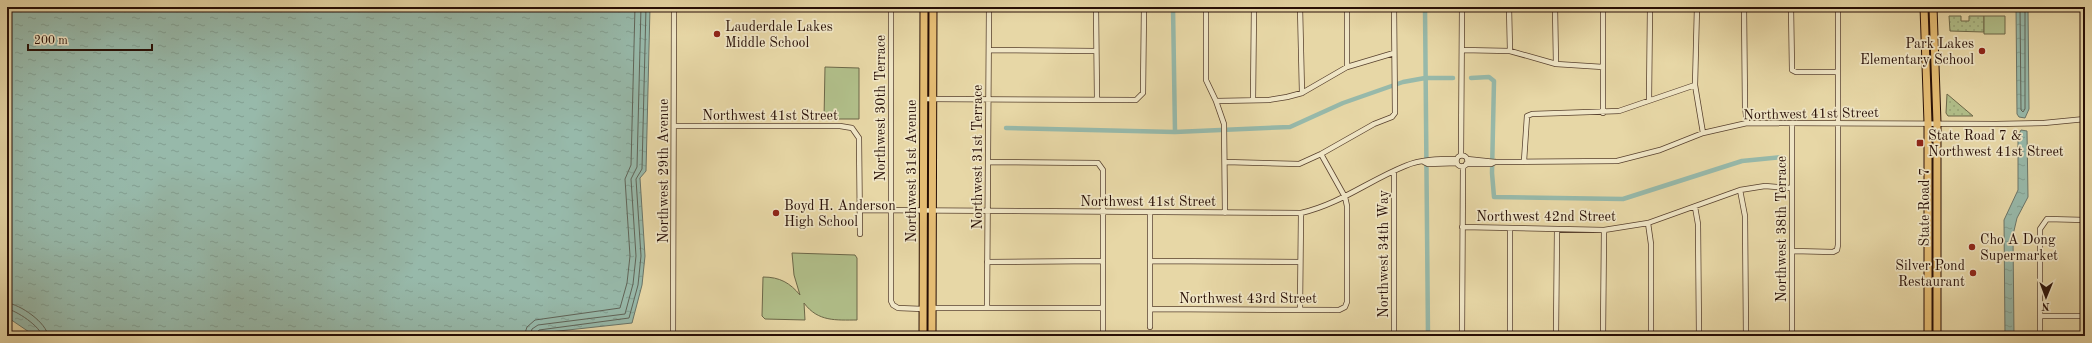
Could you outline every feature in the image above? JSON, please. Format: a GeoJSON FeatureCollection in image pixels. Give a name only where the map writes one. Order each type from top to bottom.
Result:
{"type":"FeatureCollection","features":[{"type":"Feature","properties":{"kind":"main road","name":"Northwest 31st Avenue"},"geometry":{"type":"LineString","coordinates":[[923,336],[924,7]]}},
{"type":"Feature","properties":{"kind":"main road","name":"Northwest 31st Avenue"},"geometry":{"type":"LineString","coordinates":[[932,336],[933,7]]}},
{"type":"Feature","properties":{"kind":"main road","name":"State Road 7"},"geometry":{"type":"LineString","coordinates":[[1924,7],[1928,123],[1928,336]]}},
{"type":"Feature","properties":{"kind":"main road","name":"State Road 7"},"geometry":{"type":"LineString","coordinates":[[1933,7],[1937,124],[1937,336]]}},
{"type":"Feature","properties":{"kind":"main road"},"geometry":{"type":"LineString","coordinates":[[1928,234],[1931,252],[1937,261]]}},
{"type":"Feature","properties":{"kind":"main road"},"geometry":{"type":"LineString","coordinates":[[1928,264],[1934,274],[1937,300]]}},
{"type":"Feature","properties":{"kind":"street","name":"Northwest 29th Avenue"},"geometry":{"type":"LineString","coordinates":[[672,336],[674,7]]}},
{"type":"Feature","properties":{"kind":"street","name":"Northwest 30th Terrace"},"geometry":{"type":"LineString","coordinates":[[891,7],[891,301],[893,305],[898,308],[923,309]]}},
{"type":"Feature","properties":{"kind":"street","name":"Northwest 31st Terrace"},"geometry":{"type":"LineString","coordinates":[[987,308],[989,7]]}},
{"type":"Feature","properties":{"kind":"street"},"geometry":{"type":"LineString","coordinates":[[1096,7],[1097,99]]}},
{"type":"Feature","properties":{"kind":"street"},"geometry":{"type":"LineString","coordinates":[[924,99],[988,98],[1136,100],[1141,97],[1143,93],[1144,7]]}},
{"type":"Feature","properties":{"kind":"street"},"geometry":{"type":"LineString","coordinates":[[1206,7],[1206,80],[1216,101],[1224,124],[1225,213]]}},
{"type":"Feature","properties":{"kind":"street"},"geometry":{"type":"LineString","coordinates":[[1253,100],[1254,7]]}},
{"type":"Feature","properties":{"kind":"street"},"geometry":{"type":"LineString","coordinates":[[1300,7],[1302,93]]}},
{"type":"Feature","properties":{"kind":"street"},"geometry":{"type":"LineString","coordinates":[[1347,7],[1347,67]]}},
{"type":"Feature","properties":{"kind":"street"},"geometry":{"type":"LineString","coordinates":[[1225,162],[1299,164],[1321,154],[1374,124],[1392,117],[1395,113],[1394,7]]}},
{"type":"Feature","properties":{"kind":"street"},"geometry":{"type":"LineString","coordinates":[[1458,159],[1462,7]]}},
{"type":"Feature","properties":{"kind":"street"},"geometry":{"type":"LineString","coordinates":[[1509,7],[1510,51]]}},
{"type":"Feature","properties":{"kind":"street"},"geometry":{"type":"LineString","coordinates":[[1555,7],[1556,64]]}},
{"type":"Feature","properties":{"kind":"street"},"geometry":{"type":"LineString","coordinates":[[1603,7],[1603,112]]}},
{"type":"Feature","properties":{"kind":"street"},"geometry":{"type":"LineString","coordinates":[[1649,100],[1650,7]]}},
{"type":"Feature","properties":{"kind":"street"},"geometry":{"type":"LineString","coordinates":[[1697,7],[1695,85],[1702,133]]}},
{"type":"Feature","properties":{"kind":"street"},"geometry":{"type":"LineString","coordinates":[[1744,7],[1745,107],[1747,122]]}},
{"type":"Feature","properties":{"kind":"street"},"geometry":{"type":"LineString","coordinates":[[1792,7],[1792,70],[1796,72],[1837,72]]}},
{"type":"Feature","properties":{"kind":"street"},"geometry":{"type":"LineString","coordinates":[[1793,251],[1832,252],[1837,250],[1838,7]]}},
{"type":"Feature","properties":{"kind":"street"},"geometry":{"type":"LineString","coordinates":[[989,50],[1096,51]]}},
{"type":"Feature","properties":{"kind":"street"},"geometry":{"type":"LineString","coordinates":[[1462,50],[1510,51],[1556,64],[1603,67]]}},
{"type":"Feature","properties":{"kind":"street"},"geometry":{"type":"LineString","coordinates":[[1216,101],[1269,100],[1302,93],[1347,67],[1394,53]]}},
{"type":"Feature","properties":{"kind":"street"},"geometry":{"type":"LineString","coordinates":[[1524,162],[1527,116],[1532,114],[1603,112],[1618,110],[1695,85]]}},
{"type":"Feature","properties":{"kind":"street","name":"Northwest 41st Street"},"geometry":{"type":"LineString","coordinates":[[1465,163],[1617,161],[1660,150],[1702,133],[1747,122],[1937,124],[2044,123],[2085,119]]}},
{"type":"Feature","properties":{"kind":"street","name":"Northwest 38th Terrace"},"geometry":{"type":"LineString","coordinates":[[1792,122],[1792,336]]}},
{"type":"Feature","properties":{"kind":"street","name":"Northwest 41st Street"},"geometry":{"type":"LineString","coordinates":[[674,126],[840,126],[852,128],[860,138],[860,234]]}},
{"type":"Feature","properties":{"kind":"street"},"geometry":{"type":"LineString","coordinates":[[1321,154],[1346,197]]}},
{"type":"Feature","properties":{"kind":"street"},"geometry":{"type":"LineString","coordinates":[[1458,159],[1465,156],[1462,227],[1462,336]]}},
{"type":"Feature","properties":{"kind":"street","name":"Northwest 41st Street"},"geometry":{"type":"LineString","coordinates":[[860,210],[1301,213],[1323,208],[1406,165],[1458,159]]}},
{"type":"Feature","properties":{"kind":"street"},"geometry":{"type":"LineString","coordinates":[[1458,159],[1465,163]]}},
{"type":"Feature","properties":{"kind":"street"},"geometry":{"type":"LineString","coordinates":[[988,162],[1098,163],[1101,165],[1103,170],[1103,331]]}},
{"type":"Feature","properties":{"kind":"street","name":"Northwest 34th Way"},"geometry":{"type":"LineString","coordinates":[[1394,171],[1394,336]]}},
{"type":"Feature","properties":{"kind":"street","name":"Northwest 42nd Street"},"geometry":{"type":"LineString","coordinates":[[1462,227],[1604,230],[1648,223],[1740,190],[1765,186],[1792,188]]}},
{"type":"Feature","properties":{"kind":"street"},"geometry":{"type":"LineString","coordinates":[[1740,190],[1745,216],[1746,336]]}},
{"type":"Feature","properties":{"kind":"street","name":"Northwest 43rd Street"},"geometry":{"type":"LineString","coordinates":[[1150,309],[1339,310],[1345,307],[1347,302],[1346,197]]}},
{"type":"Feature","properties":{"kind":"street"},"geometry":{"type":"LineString","coordinates":[[1695,207],[1698,224],[1699,336]]}},
{"type":"Feature","properties":{"kind":"street"},"geometry":{"type":"LineString","coordinates":[[1150,212],[1150,327]]}},
{"type":"Feature","properties":{"kind":"street"},"geometry":{"type":"LineString","coordinates":[[1300,309],[1301,213]]}},
{"type":"Feature","properties":{"kind":"street"},"geometry":{"type":"LineString","coordinates":[[2040,336],[2040,229],[2047,219],[2085,220]]}},
{"type":"Feature","properties":{"kind":"street"},"geometry":{"type":"LineString","coordinates":[[1648,223],[1651,244],[1651,336]]}},
{"type":"Feature","properties":{"kind":"street"},"geometry":{"type":"LineString","coordinates":[[1510,228],[1510,336]]}},
{"type":"Feature","properties":{"kind":"street"},"geometry":{"type":"LineString","coordinates":[[1556,336],[1557,229]]}},
{"type":"Feature","properties":{"kind":"street"},"geometry":{"type":"LineString","coordinates":[[1603,336],[1604,230]]}},
{"type":"Feature","properties":{"kind":"street"},"geometry":{"type":"LineString","coordinates":[[1150,261],[1300,262]]}},
{"type":"Feature","properties":{"kind":"street"},"geometry":{"type":"LineString","coordinates":[[987,262],[1103,262]]}},
{"type":"Feature","properties":{"kind":"street"},"geometry":{"type":"LineString","coordinates":[[932,308],[1103,308]]}},
{"type":"Feature","properties":{"kind":"street"},"geometry":{"type":"LineString","coordinates":[[2040,316],[2085,316]]}},
{"type":"Feature","properties":{"kind":"green space"},"geometry":{"type":"Polygon","coordinates":[[[1949,16],[1961,16],[1961,21],[1969,21],[1969,16],[1984,16],[1984,32],[1950,31],[1949,16]]]}},
{"type":"Feature","properties":{"kind":"green space"},"geometry":{"type":"Polygon","coordinates":[[[1984,16],[2005,16],[2005,34],[1984,34],[1984,16]]]}},
{"type":"Feature","properties":{"kind":"green space"},"geometry":{"type":"Polygon","coordinates":[[[825,67],[859,68],[859,119],[824,119],[825,67]]]}},
{"type":"Feature","properties":{"kind":"green space"},"geometry":{"type":"Polygon","coordinates":[[[1947,94],[1973,116],[1948,116],[1946,113],[1947,94]]]}},
{"type":"Feature","properties":{"kind":"green space"},"geometry":{"type":"Polygon","coordinates":[[[792,253],[855,255],[857,258],[857,320],[835,320],[821,317],[815,314],[804,303],[805,320],[765,319],[762,316],[763,277],[780,280],[792,287],[800,295],[794,275],[792,253]]]}},
{"type":"Feature","properties":{"kind":"water"},"geometry":{"type":"Polygon","coordinates":[[[7,7],[650,7],[646,171],[640,178],[645,256],[642,285],[632,323],[513,336],[481,334],[479,336],[35,336],[7,317],[7,7]]]}},
{"type":"Feature","properties":{"kind":"water"},"geometry":{"type":"Polygon","coordinates":[[[2016,7],[2028,7],[2029,109],[2025,118],[2019,117],[2017,114],[2016,7]]]}},
{"type":"Feature","properties":{"kind":"water"},"geometry":{"type":"Polygon","coordinates":[[[2021,130],[2027,131],[2028,197],[2017,218],[2013,235],[2014,336],[2005,336],[2004,220],[2018,190],[2018,136],[2021,130]]]}},
{"type":"Feature","properties":{"kind":"waterway"},"geometry":{"type":"LineString","coordinates":[[1173,7],[1175,132],[1290,127],[1343,103],[1403,82],[1425,78],[1453,78]]}},
{"type":"Feature","properties":{"kind":"waterway"},"geometry":{"type":"LineString","coordinates":[[1425,7],[1428,336]]}},
{"type":"Feature","properties":{"kind":"waterway"},"geometry":{"type":"LineString","coordinates":[[1471,78],[1489,77],[1494,81],[1492,173],[1494,197],[1623,199],[1742,161],[1782,157]]}},
{"type":"Feature","properties":{"kind":"waterway"},"geometry":{"type":"LineString","coordinates":[[1006,128],[1175,132]]}},
{"type":"Feature","properties":{"kind":"place","name":"Lauderdale Lakes Middle School"},"geometry":{"type":"Point","coordinates":[717,34]}},
{"type":"Feature","properties":{"kind":"place","name":"Park Lakes Elementary School"},"geometry":{"type":"Point","coordinates":[1982,51]}},
{"type":"Feature","properties":{"kind":"place","name":"State Road 7 & Northwest 41st Street"},"geometry":{"type":"Point","coordinates":[1920,143]}},
{"type":"Feature","properties":{"kind":"place","name":"Boyd H. Anderson High School"},"geometry":{"type":"Point","coordinates":[776,213]}},
{"type":"Feature","properties":{"kind":"place","name":"Cho A Dong Supermarket"},"geometry":{"type":"Point","coordinates":[1972,247]}},
{"type":"Feature","properties":{"kind":"place","name":"Silver Pond Restaurant"},"geometry":{"type":"Point","coordinates":[1973,273]}}]}
